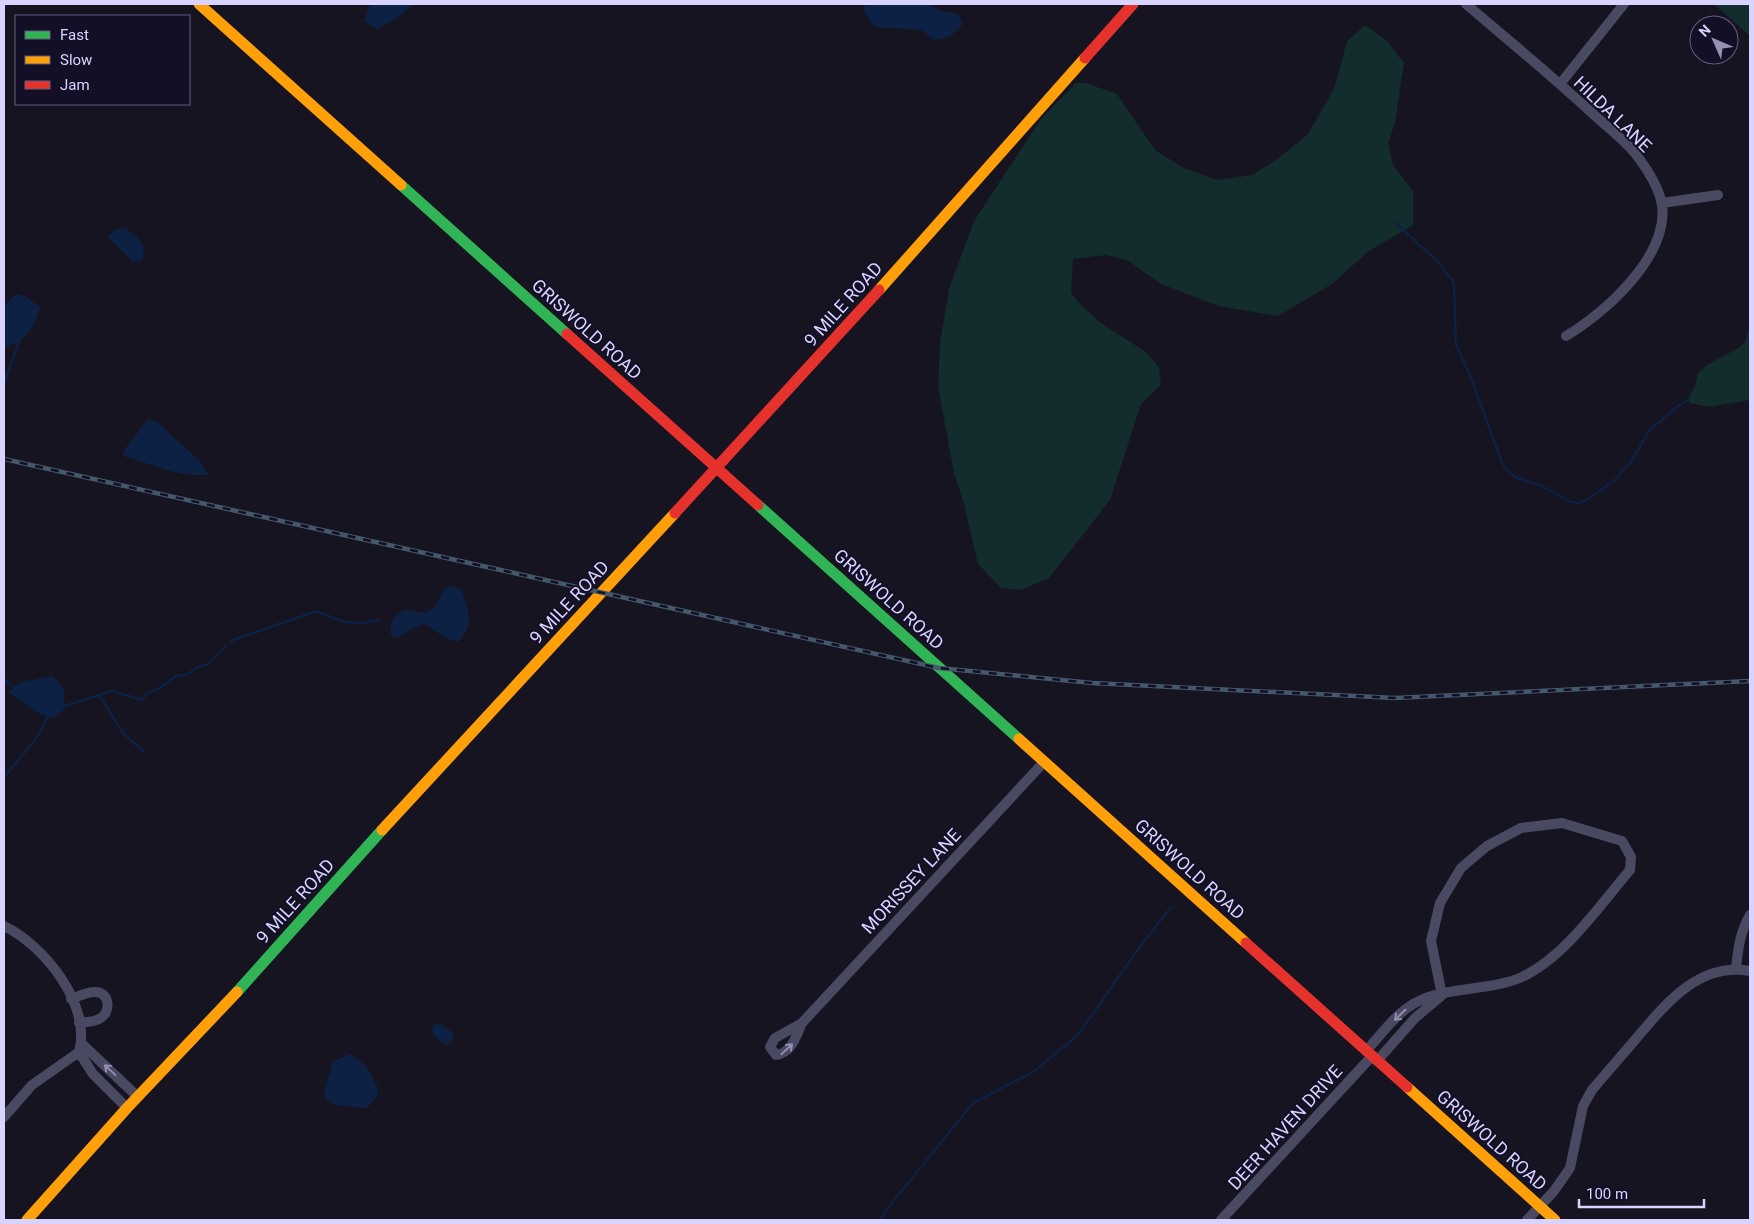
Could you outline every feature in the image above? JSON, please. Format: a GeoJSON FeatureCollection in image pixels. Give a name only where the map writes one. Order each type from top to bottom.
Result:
{"type":"FeatureCollection","features":[{"type":"Feature","properties":{"kind":"street","name":"GRISWOLD ROAD"},"geometry":{"type":"LineString","coordinates":[[199,4],[1555,1220]]}},
{"type":"Feature","properties":{"kind":"street","name":"9 MILE ROAD"},"geometry":{"type":"LineString","coordinates":[[27,1220],[127,1108],[834,341],[1133,4]]}},
{"type":"Feature","properties":{"kind":"street","name":"HILDA LANE"},"geometry":{"type":"LineString","coordinates":[[1466,4],[1560,84],[1632,150],[1650,175],[1662,203],[1662,220],[1658,239],[1651,255],[1603,310],[1566,336]]}},
{"type":"Feature","properties":{"kind":"street"},"geometry":{"type":"LineString","coordinates":[[1560,84],[1624,4]]}},
{"type":"Feature","properties":{"kind":"street"},"geometry":{"type":"LineString","coordinates":[[1662,203],[1718,195]]}},
{"type":"Feature","properties":{"kind":"street","name":"MORISSEY LANE"},"geometry":{"type":"LineString","coordinates":[[802,1023],[1044,762]]}},
{"type":"Feature","properties":{"kind":"street"},"geometry":{"type":"LineString","coordinates":[[1372,1056],[1404,1011],[1419,1001],[1521,977],[1544,964],[1573,936],[1630,870],[1631,856],[1622,842],[1562,823],[1521,828],[1487,846],[1461,868],[1440,903],[1431,941],[1442,995]]}},
{"type":"Feature","properties":{"kind":"street"},"geometry":{"type":"LineString","coordinates":[[1736,968],[1739,944],[1744,926],[1750,915]]}},
{"type":"Feature","properties":{"kind":"street"},"geometry":{"type":"LineString","coordinates":[[4,926],[19,933],[52,964],[72,1000],[79,1023],[80,1048],[93,1074],[127,1108]]}},
{"type":"Feature","properties":{"kind":"street"},"geometry":{"type":"LineString","coordinates":[[1527,1220],[1554,1192],[1570,1168],[1583,1106],[1592,1090],[1670,999],[1689,984],[1705,976],[1736,968],[1750,971]]}},
{"type":"Feature","properties":{"kind":"street"},"geometry":{"type":"LineString","coordinates":[[72,1000],[96,991],[104,994],[108,1003],[108,1009],[99,1020],[79,1023]]}},
{"type":"Feature","properties":{"kind":"street"},"geometry":{"type":"LineString","coordinates":[[1372,1056],[1442,995]]}},
{"type":"Feature","properties":{"kind":"street"},"geometry":{"type":"LineString","coordinates":[[80,1048],[138,1097]]}},
{"type":"Feature","properties":{"kind":"street"},"geometry":{"type":"LineString","coordinates":[[5,1112],[32,1085],[80,1048]]}},
{"type":"Feature","properties":{"kind":"street","name":"DEER HAVEN DRIVE"},"geometry":{"type":"LineString","coordinates":[[1221,1220],[1372,1056]]}},
{"type":"Feature","properties":{"kind":"green space"},"geometry":{"type":"Polygon","coordinates":[[[1714,4],[1750,4],[1750,36],[1739,26],[1739,15],[1726,15],[1714,4]]]}},
{"type":"Feature","properties":{"kind":"green space"},"geometry":{"type":"Polygon","coordinates":[[[1365,25],[1387,41],[1404,63],[1395,123],[1388,143],[1393,165],[1413,191],[1413,225],[1369,251],[1332,284],[1278,316],[1218,306],[1161,284],[1127,260],[1106,255],[1073,259],[1071,293],[1101,323],[1146,352],[1159,367],[1161,385],[1141,404],[1110,500],[1049,578],[1021,590],[1001,588],[978,564],[964,504],[954,473],[938,387],[940,343],[949,289],[974,221],[1041,119],[1076,83],[1086,83],[1117,94],[1155,150],[1184,168],[1217,180],[1252,175],[1279,158],[1308,134],[1334,89],[1347,41],[1365,25]]]}},
{"type":"Feature","properties":{"kind":"green space"},"geometry":{"type":"Polygon","coordinates":[[[1750,324],[1750,400],[1709,407],[1690,403],[1688,398],[1695,387],[1698,373],[1707,365],[1740,347],[1746,340],[1750,324]]]}},
{"type":"Feature","properties":{"kind":"water"},"geometry":{"type":"Polygon","coordinates":[[[370,4],[414,4],[396,19],[377,29],[364,21],[370,4]]]}},
{"type":"Feature","properties":{"kind":"water"},"geometry":{"type":"Polygon","coordinates":[[[866,4],[928,4],[940,11],[958,14],[963,24],[951,36],[934,40],[922,30],[874,27],[863,10],[866,4]]]}},
{"type":"Feature","properties":{"kind":"water"},"geometry":{"type":"Polygon","coordinates":[[[125,228],[138,238],[144,247],[143,260],[133,262],[108,237],[116,229],[125,228]]]}},
{"type":"Feature","properties":{"kind":"water"},"geometry":{"type":"Polygon","coordinates":[[[16,294],[25,296],[40,307],[36,320],[28,333],[17,342],[4,346],[4,306],[16,294]]]}},
{"type":"Feature","properties":{"kind":"water"},"geometry":{"type":"Polygon","coordinates":[[[147,420],[156,421],[200,461],[208,475],[175,472],[123,456],[125,449],[147,420]]]}},
{"type":"Feature","properties":{"kind":"water"},"geometry":{"type":"Polygon","coordinates":[[[453,586],[462,590],[469,618],[467,630],[457,642],[444,637],[424,624],[397,638],[391,635],[392,623],[397,615],[404,610],[425,613],[435,607],[445,588],[453,586]]]}},
{"type":"Feature","properties":{"kind":"water"},"geometry":{"type":"Polygon","coordinates":[[[53,676],[64,689],[64,710],[52,718],[38,713],[8,692],[21,682],[53,676]]]}},
{"type":"Feature","properties":{"kind":"water"},"geometry":{"type":"Polygon","coordinates":[[[440,1024],[454,1033],[451,1042],[446,1045],[434,1036],[432,1030],[433,1025],[440,1024]]]}},
{"type":"Feature","properties":{"kind":"water"},"geometry":{"type":"Polygon","coordinates":[[[350,1054],[366,1066],[378,1088],[376,1098],[367,1108],[334,1105],[325,1098],[325,1089],[333,1062],[350,1054]]]}},
{"type":"Feature","properties":{"kind":"waterway"},"geometry":{"type":"LineString","coordinates":[[1396,223],[1439,263],[1454,283],[1456,345],[1470,375],[1502,463],[1517,478],[1540,485],[1569,501],[1578,503],[1585,501],[1615,480],[1631,462],[1649,431],[1675,408],[1688,400]]}},
{"type":"Feature","properties":{"kind":"waterway"},"geometry":{"type":"LineString","coordinates":[[4,384],[19,341],[17,339]]}},
{"type":"Feature","properties":{"kind":"waterway"},"geometry":{"type":"LineString","coordinates":[[231,641],[316,611],[344,622],[362,623],[379,620]]}},
{"type":"Feature","properties":{"kind":"waterway"},"geometry":{"type":"LineString","coordinates":[[61,707],[112,691],[142,700],[148,693],[160,688],[176,676],[186,675],[198,667],[209,664],[226,646]]}},
{"type":"Feature","properties":{"kind":"waterway"},"geometry":{"type":"LineString","coordinates":[[4,680],[16,689]]}},
{"type":"Feature","properties":{"kind":"waterway"},"geometry":{"type":"LineString","coordinates":[[100,696],[123,733],[144,752]]}},
{"type":"Feature","properties":{"kind":"waterway"},"geometry":{"type":"LineString","coordinates":[[7,774],[38,736],[49,714]]}},
{"type":"Feature","properties":{"kind":"waterway"},"geometry":{"type":"LineString","coordinates":[[881,1220],[887,1209],[973,1103],[1033,1072],[1078,1035],[1136,952],[1171,907]]}},
{"type":"Feature","properties":{"kind":"railway"},"geometry":{"type":"LineString","coordinates":[[4,459],[939,668],[1092,683],[1395,698],[1750,681]]}},
{"type":"Feature","properties":{"kind":"traffic: fast"},"geometry":{"type":"LineString","coordinates":[[401,185],[567,334]]}},
{"type":"Feature","properties":{"kind":"traffic: fast"},"geometry":{"type":"LineString","coordinates":[[758,505],[1019,739]]}},
{"type":"Feature","properties":{"kind":"traffic: fast"},"geometry":{"type":"LineString","coordinates":[[237,992],[382,830]]}},
{"type":"Feature","properties":{"kind":"traffic: slow"},"geometry":{"type":"LineString","coordinates":[[199,4],[401,185]]}},
{"type":"Feature","properties":{"kind":"traffic: slow"},"geometry":{"type":"LineString","coordinates":[[879,290],[1085,58]]}},
{"type":"Feature","properties":{"kind":"traffic: slow"},"geometry":{"type":"LineString","coordinates":[[382,830],[675,513]]}},
{"type":"Feature","properties":{"kind":"traffic: slow"},"geometry":{"type":"LineString","coordinates":[[1019,739],[1246,943]]}},
{"type":"Feature","properties":{"kind":"traffic: slow"},"geometry":{"type":"LineString","coordinates":[[27,1220],[127,1108],[237,992]]}},
{"type":"Feature","properties":{"kind":"traffic: slow"},"geometry":{"type":"LineString","coordinates":[[1407,1087],[1555,1220]]}},
{"type":"Feature","properties":{"kind":"traffic: jam"},"geometry":{"type":"LineString","coordinates":[[1085,58],[1133,4]]}},
{"type":"Feature","properties":{"kind":"traffic: jam"},"geometry":{"type":"LineString","coordinates":[[675,513],[879,290]]}},
{"type":"Feature","properties":{"kind":"traffic: jam"},"geometry":{"type":"LineString","coordinates":[[567,334],[758,505]]}},
{"type":"Feature","properties":{"kind":"traffic: jam"},"geometry":{"type":"LineString","coordinates":[[1246,943],[1407,1087]]}}]}
